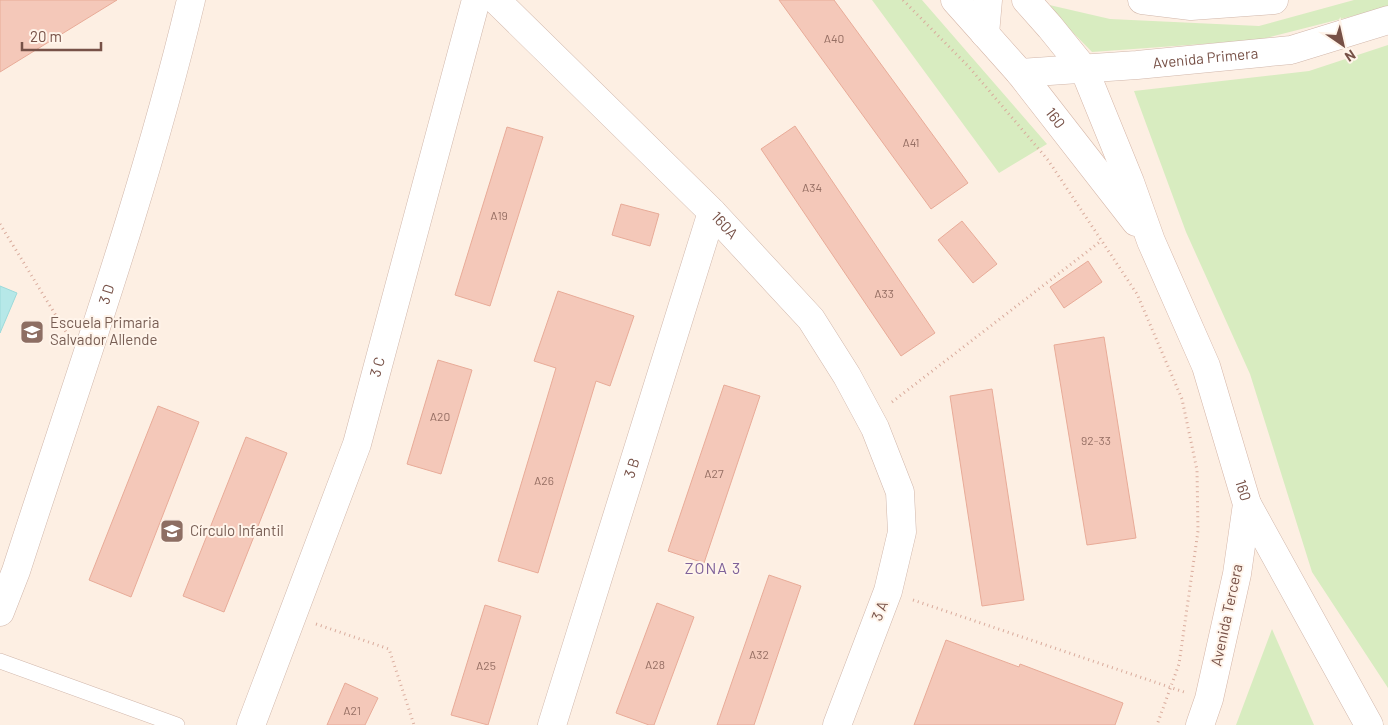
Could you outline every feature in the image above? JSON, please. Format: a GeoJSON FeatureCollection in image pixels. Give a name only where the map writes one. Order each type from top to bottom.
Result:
{"type":"FeatureCollection","features":[{"type":"Feature","properties":{"kind":"street","name":"3 D"},"geometry":{"type":"LineString","coordinates":[[0,612],[16,571],[127,229],[174,69],[191,0]]}},
{"type":"Feature","properties":{"kind":"street","name":"3 C"},"geometry":{"type":"LineString","coordinates":[[251,725],[357,444],[476,0]]}},
{"type":"Feature","properties":{"kind":"street","name":"160A"},"geometry":{"type":"LineString","coordinates":[[496,0],[712,212],[810,319],[847,376],[870,418],[900,492]]}},
{"type":"Feature","properties":{"kind":"street","name":"160"},"geometry":{"type":"LineString","coordinates":[[955,0],[1020,73],[1151,241]]}},
{"type":"Feature","properties":{"kind":"street"},"geometry":{"type":"LineString","coordinates":[[985,34],[988,0]]}},
{"type":"Feature","properties":{"kind":"street","name":"160"},"geometry":{"type":"LineString","coordinates":[[1026,0],[1084,69],[1130,182],[1151,241],[1206,366],[1247,504],[1369,725]]}},
{"type":"Feature","properties":{"kind":"street"},"geometry":{"type":"LineString","coordinates":[[1142,0],[1190,6],[1274,0]]}},
{"type":"Feature","properties":{"kind":"street","name":"Avenida Primera"},"geometry":{"type":"LineString","coordinates":[[1020,73],[1291,50],[1388,20]]}},
{"type":"Feature","properties":{"kind":"street","name":"3 B"},"geometry":{"type":"LineString","coordinates":[[552,725],[712,212]]}},
{"type":"Feature","properties":{"kind":"street","name":"3 A"},"geometry":{"type":"LineString","coordinates":[[838,725],[888,591],[902,532],[900,492]]}},
{"type":"Feature","properties":{"kind":"street","name":"Avenida Tercera"},"geometry":{"type":"LineString","coordinates":[[1200,725],[1209,699],[1237,574],[1247,504]]}},
{"type":"Feature","properties":{"kind":"lane"},"geometry":{"type":"LineString","coordinates":[[0,661],[177,725]]}},
{"type":"Feature","properties":{"kind":"path"},"geometry":{"type":"LineString","coordinates":[[903,0],[969,67],[1048,160],[1137,294],[1182,399],[1197,470],[1198,531],[1179,664],[1172,688],[1157,725]]}},
{"type":"Feature","properties":{"kind":"path"},"geometry":{"type":"LineString","coordinates":[[0,224],[84,361]]}},
{"type":"Feature","properties":{"kind":"path"},"geometry":{"type":"LineString","coordinates":[[870,418],[1101,240]]}},
{"type":"Feature","properties":{"kind":"path"},"geometry":{"type":"LineString","coordinates":[[888,591],[1209,699]]}},
{"type":"Feature","properties":{"kind":"path"},"geometry":{"type":"LineString","coordinates":[[292,615],[389,649],[414,725]]}},
{"type":"Feature","properties":{"kind":"green space"},"geometry":{"type":"Polygon","coordinates":[[[872,0],[922,0],[1047,144],[999,173],[872,0]]]}},
{"type":"Feature","properties":{"kind":"green space"},"geometry":{"type":"Polygon","coordinates":[[[1354,0],[1388,0],[1388,7],[1258,40],[1092,52],[1045,4],[1110,19],[1259,26],[1354,0]]]}},
{"type":"Feature","properties":{"kind":"green space"},"geometry":{"type":"Polygon","coordinates":[[[1388,45],[1388,688],[1312,572],[1250,374],[1186,232],[1134,91],[1309,71],[1388,45]]]}},
{"type":"Feature","properties":{"kind":"green space"},"geometry":{"type":"Polygon","coordinates":[[[1272,629],[1314,725],[1236,725],[1272,629]]]}},
{"type":"Feature","properties":{"kind":"water"},"geometry":{"type":"Polygon","coordinates":[[[0,286],[17,293],[0,333],[0,286]]]}},
{"type":"Feature","properties":{"kind":"building"},"geometry":{"type":"Polygon","coordinates":[[[0,0],[117,0],[0,72],[0,0]]]}},
{"type":"Feature","properties":{"kind":"building"},"geometry":{"type":"Polygon","coordinates":[[[779,0],[834,0],[968,183],[931,209],[779,0]]]}},
{"type":"Feature","properties":{"kind":"building"},"geometry":{"type":"Polygon","coordinates":[[[795,126],[935,333],[901,356],[761,149],[795,126]]]}},
{"type":"Feature","properties":{"kind":"building"},"geometry":{"type":"Polygon","coordinates":[[[507,127],[543,137],[490,306],[455,295],[507,127]]]}},
{"type":"Feature","properties":{"kind":"building"},"geometry":{"type":"Polygon","coordinates":[[[621,204],[659,214],[650,246],[612,235],[621,204]]]}},
{"type":"Feature","properties":{"kind":"building"},"geometry":{"type":"Polygon","coordinates":[[[962,221],[997,264],[973,283],[938,240],[962,221]]]}},
{"type":"Feature","properties":{"kind":"building"},"geometry":{"type":"Polygon","coordinates":[[[1088,261],[1102,282],[1064,308],[1050,287],[1088,261]]]}},
{"type":"Feature","properties":{"kind":"building"},"geometry":{"type":"Polygon","coordinates":[[[558,291],[634,316],[610,386],[596,381],[538,573],[498,561],[556,368],[534,361],[558,291]]]}},
{"type":"Feature","properties":{"kind":"building"},"geometry":{"type":"Polygon","coordinates":[[[1104,337],[1136,538],[1087,545],[1054,345],[1104,337]]]}},
{"type":"Feature","properties":{"kind":"building"},"geometry":{"type":"Polygon","coordinates":[[[438,360],[472,370],[441,474],[407,464],[438,360]]]}},
{"type":"Feature","properties":{"kind":"building"},"geometry":{"type":"Polygon","coordinates":[[[724,385],[760,396],[704,563],[668,551],[724,385]]]}},
{"type":"Feature","properties":{"kind":"building"},"geometry":{"type":"Polygon","coordinates":[[[992,389],[1024,600],[982,606],[950,396],[992,389]]]}},
{"type":"Feature","properties":{"kind":"building"},"geometry":{"type":"Polygon","coordinates":[[[158,406],[199,422],[131,597],[89,580],[158,406]]]}},
{"type":"Feature","properties":{"kind":"building"},"geometry":{"type":"Polygon","coordinates":[[[246,437],[287,453],[224,612],[183,596],[246,437]]]}},
{"type":"Feature","properties":{"kind":"building"},"geometry":{"type":"Polygon","coordinates":[[[769,575],[801,586],[754,725],[717,725],[769,575]]]}},
{"type":"Feature","properties":{"kind":"building"},"geometry":{"type":"Polygon","coordinates":[[[657,603],[694,617],[654,725],[649,725],[616,713],[657,603]]]}},
{"type":"Feature","properties":{"kind":"building"},"geometry":{"type":"Polygon","coordinates":[[[485,605],[521,616],[488,725],[451,715],[485,605]]]}},
{"type":"Feature","properties":{"kind":"building"},"geometry":{"type":"Polygon","coordinates":[[[946,640],[1019,667],[1020,664],[1123,703],[1115,725],[914,725],[946,640]]]}},
{"type":"Feature","properties":{"kind":"building"},"geometry":{"type":"Polygon","coordinates":[[[345,683],[378,698],[365,725],[327,725],[345,683]]]}},
{"type":"Feature","properties":{"kind":"place","name":"Escuela Primaria Salvador Allende"},"geometry":{"type":"Point","coordinates":[32,332]}},
{"type":"Feature","properties":{"kind":"place","name":"Círculo Infantil"},"geometry":{"type":"Point","coordinates":[172,531]}},
{"type":"Feature","properties":{"kind":"district","name":"ZONA 3"},"geometry":{"type":"Point","coordinates":[713,568]}}]}
